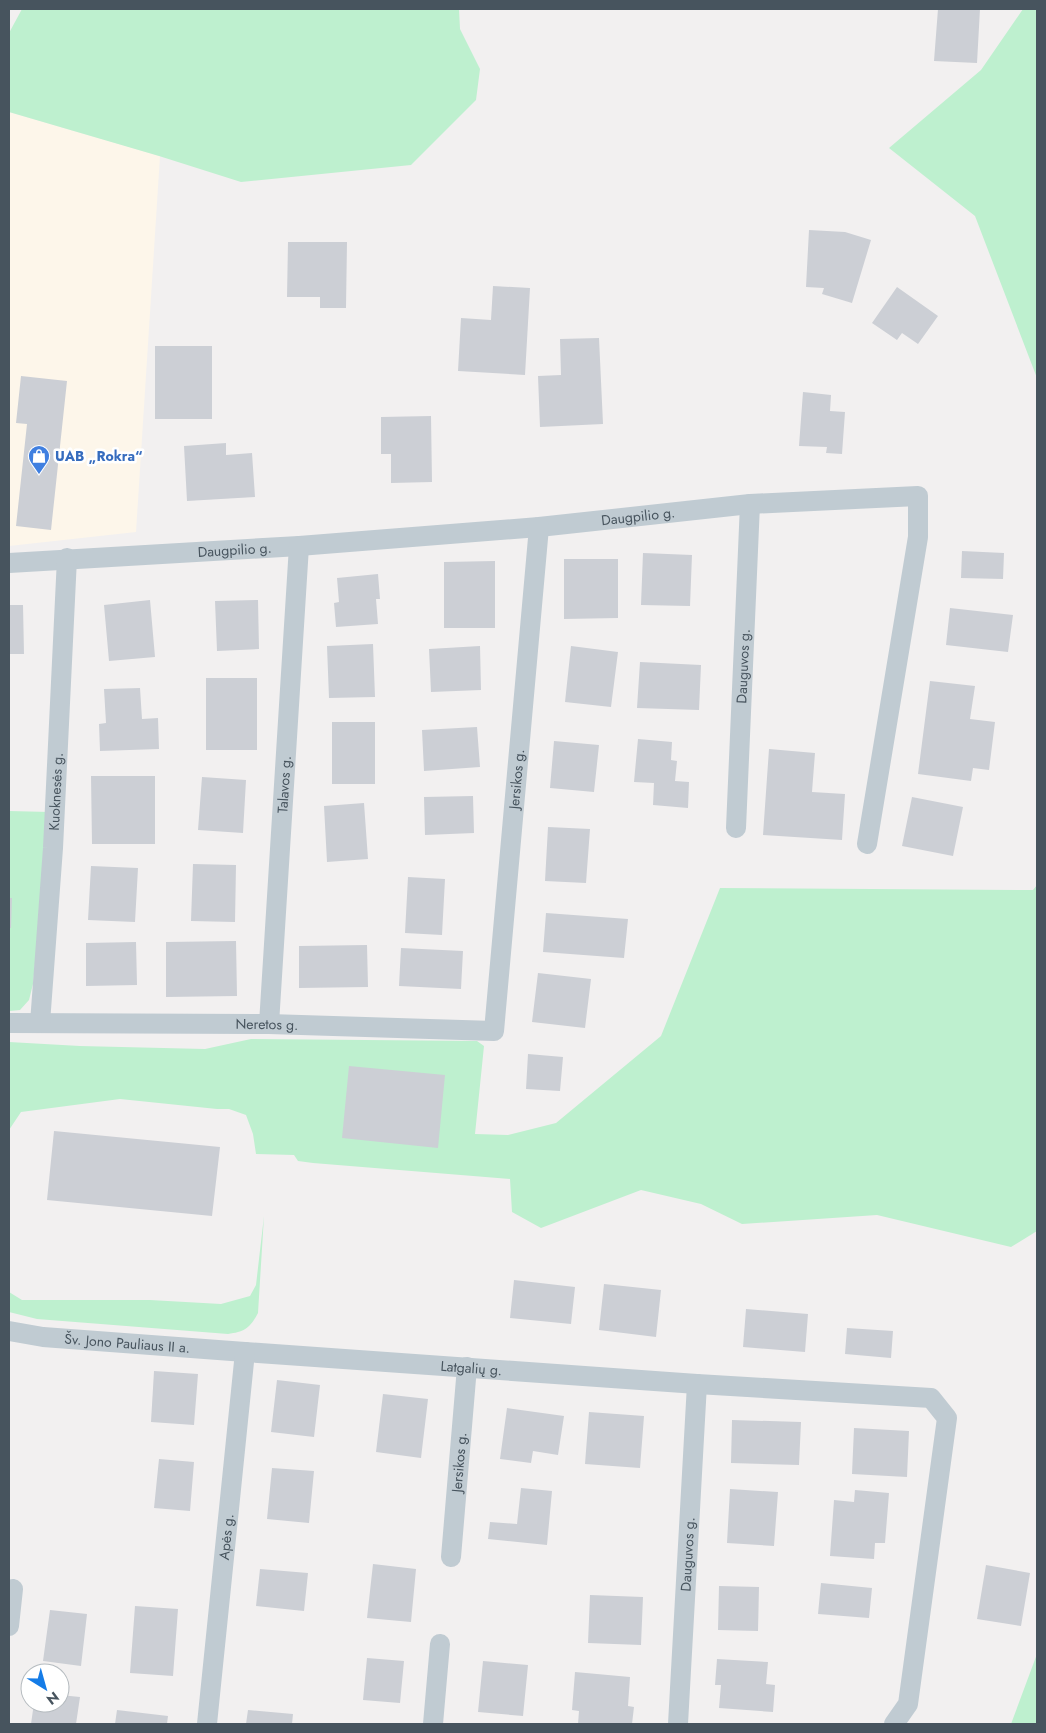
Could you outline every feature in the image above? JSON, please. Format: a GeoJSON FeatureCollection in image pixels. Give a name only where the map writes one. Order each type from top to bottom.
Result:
{"type":"FeatureCollection","features":[{"type":"Feature","properties":{"kind":"street","name":"Daugpilio g."},"geometry":{"type":"LineString","coordinates":[[9,563],[66,558],[299,546],[539,527],[750,504],[918,496],[918,537],[868,844]]}},
{"type":"Feature","properties":{"kind":"street","name":"Dauguvos g."},"geometry":{"type":"LineString","coordinates":[[736,828],[750,504]]}},
{"type":"Feature","properties":{"kind":"street","name":"Jersikos g."},"geometry":{"type":"LineString","coordinates":[[494,1032],[539,527]]}},
{"type":"Feature","properties":{"kind":"street","name":"Talavos g."},"geometry":{"type":"LineString","coordinates":[[269,1024],[299,546]]}},
{"type":"Feature","properties":{"kind":"street","name":"Kuoknesės g."},"geometry":{"type":"LineString","coordinates":[[40,1023],[53,848],[66,558]]}},
{"type":"Feature","properties":{"kind":"street"},"geometry":{"type":"LineString","coordinates":[[9,1023],[40,1023]]}},
{"type":"Feature","properties":{"kind":"street","name":"Neretos g."},"geometry":{"type":"LineString","coordinates":[[40,1023],[269,1024],[494,1032]]}},
{"type":"Feature","properties":{"kind":"street","name":"Šv. Jono Pauliaus II a."},"geometry":{"type":"LineString","coordinates":[[9,1331],[43,1337],[245,1352]]}},
{"type":"Feature","properties":{"kind":"street","name":"Latgalių g."},"geometry":{"type":"LineString","coordinates":[[245,1352],[697,1384],[931,1398],[947,1418],[908,1704],[894,1724]]}},
{"type":"Feature","properties":{"kind":"street","name":"Apės g."},"geometry":{"type":"LineString","coordinates":[[207,1724],[245,1352]]}},
{"type":"Feature","properties":{"kind":"street","name":"Jersikos g."},"geometry":{"type":"LineString","coordinates":[[451,1557],[467,1367]]}},
{"type":"Feature","properties":{"kind":"street","name":"Dauguvos g."},"geometry":{"type":"LineString","coordinates":[[678,1724],[697,1384]]}},
{"type":"Feature","properties":{"kind":"street"},"geometry":{"type":"LineString","coordinates":[[9,1626],[13,1589]]}},
{"type":"Feature","properties":{"kind":"street"},"geometry":{"type":"LineString","coordinates":[[434,1724],[440,1644]]}},
{"type":"Feature","properties":{"kind":"shaded area"},"geometry":{"type":"Polygon","coordinates":[[[9,112],[160,156],[136,532],[9,546],[9,112]]]}},
{"type":"Feature","properties":{"kind":"green space"},"geometry":{"type":"Polygon","coordinates":[[[22,9],[459,9],[460,29],[480,69],[476,100],[411,165],[241,182],[9,112],[9,33],[22,9]]]}},
{"type":"Feature","properties":{"kind":"green space"},"geometry":{"type":"Polygon","coordinates":[[[1023,9],[1037,9],[1037,378],[975,216],[889,148],[981,70],[1023,9]]]}},
{"type":"Feature","properties":{"kind":"green space"},"geometry":{"type":"Polygon","coordinates":[[[9,811],[50,812],[33,984],[29,1000],[20,1010],[10,1011],[9,811]]]}},
{"type":"Feature","properties":{"kind":"green space"},"geometry":{"type":"Polygon","coordinates":[[[1037,885],[1037,1231],[1011,1247],[877,1215],[742,1224],[701,1204],[641,1190],[541,1228],[512,1212],[510,1179],[313,1163],[298,1161],[294,1155],[256,1154],[253,1134],[246,1115],[229,1109],[120,1099],[21,1112],[9,1130],[9,1042],[205,1049],[251,1039],[477,1041],[484,1046],[475,1134],[508,1135],[556,1123],[661,1036],[720,888],[1033,890],[1037,885]]]}},
{"type":"Feature","properties":{"kind":"green space"},"geometry":{"type":"Polygon","coordinates":[[[264,1216],[258,1313],[249,1326],[239,1332],[228,1334],[37,1319],[9,1312],[9,1292],[22,1300],[150,1300],[221,1304],[250,1296],[256,1285],[264,1216]]]}},
{"type":"Feature","properties":{"kind":"green space"},"geometry":{"type":"Polygon","coordinates":[[[1037,1654],[1037,1724],[1011,1724],[1037,1654]]]}},
{"type":"Feature","properties":{"kind":"building"},"geometry":{"type":"Polygon","coordinates":[[[938,9],[980,9],[977,63],[934,61],[938,9]]]}},
{"type":"Feature","properties":{"kind":"building"},"geometry":{"type":"Polygon","coordinates":[[[809,230],[845,232],[871,240],[852,303],[822,294],[824,288],[806,287],[809,230]]]}},
{"type":"Feature","properties":{"kind":"building"},"geometry":{"type":"Polygon","coordinates":[[[288,242],[347,242],[346,308],[320,308],[320,297],[287,297],[288,242]]]}},
{"type":"Feature","properties":{"kind":"building"},"geometry":{"type":"Polygon","coordinates":[[[493,286],[530,288],[525,375],[458,371],[461,318],[491,320],[493,286]]]}},
{"type":"Feature","properties":{"kind":"building"},"geometry":{"type":"Polygon","coordinates":[[[897,287],[938,316],[918,344],[902,333],[897,340],[872,323],[897,287]]]}},
{"type":"Feature","properties":{"kind":"building"},"geometry":{"type":"Polygon","coordinates":[[[599,338],[603,424],[540,427],[538,376],[561,375],[560,339],[599,338]]]}},
{"type":"Feature","properties":{"kind":"building"},"geometry":{"type":"Polygon","coordinates":[[[155,346],[212,346],[212,419],[155,419],[155,346]]]}},
{"type":"Feature","properties":{"kind":"building","name":"UAB „Rokra“"},"geometry":{"type":"Polygon","coordinates":[[[21,376],[67,381],[51,530],[16,526],[27,424],[16,423],[21,376]]]}},
{"type":"Feature","properties":{"kind":"building"},"geometry":{"type":"Polygon","coordinates":[[[803,392],[831,395],[830,411],[845,412],[842,454],[826,453],[827,447],[799,446],[803,392]]]}},
{"type":"Feature","properties":{"kind":"building"},"geometry":{"type":"Polygon","coordinates":[[[431,416],[432,482],[391,483],[391,454],[381,454],[381,417],[431,416]]]}},
{"type":"Feature","properties":{"kind":"building"},"geometry":{"type":"Polygon","coordinates":[[[226,443],[226,455],[252,453],[255,497],[187,501],[184,446],[226,443]]]}},
{"type":"Feature","properties":{"kind":"building"},"geometry":{"type":"Polygon","coordinates":[[[962,551],[1004,553],[1003,579],[961,578],[962,551]]]}},
{"type":"Feature","properties":{"kind":"building"},"geometry":{"type":"Polygon","coordinates":[[[643,553],[692,555],[690,606],[641,605],[643,553]]]}},
{"type":"Feature","properties":{"kind":"building"},"geometry":{"type":"Polygon","coordinates":[[[564,559],[618,559],[618,618],[564,619],[564,559]]]}},
{"type":"Feature","properties":{"kind":"building"},"geometry":{"type":"Polygon","coordinates":[[[495,561],[495,628],[444,628],[444,562],[495,561]]]}},
{"type":"Feature","properties":{"kind":"building"},"geometry":{"type":"Polygon","coordinates":[[[378,574],[380,599],[376,599],[378,624],[336,627],[334,603],[339,602],[337,578],[378,574]]]}},
{"type":"Feature","properties":{"kind":"building"},"geometry":{"type":"Polygon","coordinates":[[[150,600],[155,657],[109,661],[104,605],[150,600]]]}},
{"type":"Feature","properties":{"kind":"building"},"geometry":{"type":"Polygon","coordinates":[[[258,600],[259,649],[217,651],[215,601],[258,600]]]}},
{"type":"Feature","properties":{"kind":"building"},"geometry":{"type":"Polygon","coordinates":[[[9,605],[23,605],[24,654],[9,654],[9,605]]]}},
{"type":"Feature","properties":{"kind":"building"},"geometry":{"type":"Polygon","coordinates":[[[950,608],[1013,615],[1008,652],[946,645],[950,608]]]}},
{"type":"Feature","properties":{"kind":"building"},"geometry":{"type":"Polygon","coordinates":[[[373,644],[375,697],[329,698],[327,646],[373,644]]]}},
{"type":"Feature","properties":{"kind":"building"},"geometry":{"type":"Polygon","coordinates":[[[480,646],[481,690],[431,692],[429,649],[480,646]]]}},
{"type":"Feature","properties":{"kind":"building"},"geometry":{"type":"Polygon","coordinates":[[[571,646],[618,652],[611,707],[565,702],[571,646]]]}},
{"type":"Feature","properties":{"kind":"building"},"geometry":{"type":"Polygon","coordinates":[[[640,662],[701,665],[699,710],[637,708],[640,662]]]}},
{"type":"Feature","properties":{"kind":"building"},"geometry":{"type":"Polygon","coordinates":[[[206,678],[257,678],[257,750],[206,750],[206,678]]]}},
{"type":"Feature","properties":{"kind":"building"},"geometry":{"type":"Polygon","coordinates":[[[930,681],[975,686],[970,719],[995,722],[989,770],[973,768],[971,781],[918,774],[930,681]]]}},
{"type":"Feature","properties":{"kind":"building"},"geometry":{"type":"Polygon","coordinates":[[[140,688],[142,719],[158,718],[159,749],[100,751],[99,724],[106,723],[104,689],[140,688]]]}},
{"type":"Feature","properties":{"kind":"building"},"geometry":{"type":"Polygon","coordinates":[[[332,722],[375,722],[375,784],[332,784],[332,722]]]}},
{"type":"Feature","properties":{"kind":"building"},"geometry":{"type":"Polygon","coordinates":[[[477,727],[480,767],[424,771],[422,730],[477,727]]]}},
{"type":"Feature","properties":{"kind":"building"},"geometry":{"type":"Polygon","coordinates":[[[638,739],[672,742],[671,760],[677,761],[675,781],[689,782],[688,808],[653,805],[654,783],[634,782],[638,739]]]}},
{"type":"Feature","properties":{"kind":"building"},"geometry":{"type":"Polygon","coordinates":[[[554,741],[599,745],[594,792],[550,788],[554,741]]]}},
{"type":"Feature","properties":{"kind":"building"},"geometry":{"type":"Polygon","coordinates":[[[769,749],[815,753],[812,792],[845,794],[842,840],[763,835],[769,749]]]}},
{"type":"Feature","properties":{"kind":"building"},"geometry":{"type":"Polygon","coordinates":[[[91,776],[155,776],[155,844],[92,844],[91,776]]]}},
{"type":"Feature","properties":{"kind":"building"},"geometry":{"type":"Polygon","coordinates":[[[202,777],[246,780],[243,833],[198,830],[202,777]]]}},
{"type":"Feature","properties":{"kind":"building"},"geometry":{"type":"Polygon","coordinates":[[[473,796],[474,833],[425,835],[424,797],[473,796]]]}},
{"type":"Feature","properties":{"kind":"building"},"geometry":{"type":"Polygon","coordinates":[[[912,797],[963,807],[953,856],[902,846],[912,797]]]}},
{"type":"Feature","properties":{"kind":"building"},"geometry":{"type":"Polygon","coordinates":[[[364,803],[368,859],[327,862],[324,806],[364,803]]]}},
{"type":"Feature","properties":{"kind":"building"},"geometry":{"type":"Polygon","coordinates":[[[548,827],[590,829],[586,883],[545,881],[548,827]]]}},
{"type":"Feature","properties":{"kind":"building"},"geometry":{"type":"Polygon","coordinates":[[[193,864],[236,865],[235,922],[191,921],[193,864]]]}},
{"type":"Feature","properties":{"kind":"building"},"geometry":{"type":"Polygon","coordinates":[[[91,866],[138,868],[135,922],[88,920],[91,866]]]}},
{"type":"Feature","properties":{"kind":"building"},"geometry":{"type":"Polygon","coordinates":[[[408,877],[445,879],[442,935],[405,933],[408,877]]]}},
{"type":"Feature","properties":{"kind":"building"},"geometry":{"type":"Polygon","coordinates":[[[9,898],[12,898],[11,928],[9,928],[9,898]]]}},
{"type":"Feature","properties":{"kind":"building"},"geometry":{"type":"Polygon","coordinates":[[[546,913],[628,919],[624,958],[543,952],[546,913]]]}},
{"type":"Feature","properties":{"kind":"building"},"geometry":{"type":"Polygon","coordinates":[[[236,941],[237,996],[166,997],[166,942],[236,941]]]}},
{"type":"Feature","properties":{"kind":"building"},"geometry":{"type":"Polygon","coordinates":[[[136,942],[137,985],[86,986],[86,943],[136,942]]]}},
{"type":"Feature","properties":{"kind":"building"},"geometry":{"type":"Polygon","coordinates":[[[367,945],[368,987],[299,988],[299,946],[367,945]]]}},
{"type":"Feature","properties":{"kind":"building"},"geometry":{"type":"Polygon","coordinates":[[[401,948],[463,951],[461,989],[399,986],[401,948]]]}},
{"type":"Feature","properties":{"kind":"building"},"geometry":{"type":"Polygon","coordinates":[[[538,973],[591,979],[585,1028],[532,1022],[538,973]]]}},
{"type":"Feature","properties":{"kind":"building"},"geometry":{"type":"Polygon","coordinates":[[[528,1054],[563,1057],[560,1091],[526,1089],[528,1054]]]}},
{"type":"Feature","properties":{"kind":"building"},"geometry":{"type":"Polygon","coordinates":[[[349,1066],[445,1075],[438,1148],[342,1138],[349,1066]]]}},
{"type":"Feature","properties":{"kind":"building"},"geometry":{"type":"Polygon","coordinates":[[[54,1131],[220,1147],[212,1216],[47,1200],[54,1131]]]}},
{"type":"Feature","properties":{"kind":"building"},"geometry":{"type":"Polygon","coordinates":[[[514,1280],[575,1287],[571,1324],[510,1318],[514,1280]]]}},
{"type":"Feature","properties":{"kind":"building"},"geometry":{"type":"Polygon","coordinates":[[[604,1284],[661,1290],[656,1337],[599,1330],[604,1284]]]}},
{"type":"Feature","properties":{"kind":"building"},"geometry":{"type":"Polygon","coordinates":[[[746,1309],[808,1314],[805,1352],[743,1347],[746,1309]]]}},
{"type":"Feature","properties":{"kind":"building"},"geometry":{"type":"Polygon","coordinates":[[[847,1328],[893,1331],[891,1358],[845,1354],[847,1328]]]}},
{"type":"Feature","properties":{"kind":"building"},"geometry":{"type":"Polygon","coordinates":[[[154,1371],[198,1374],[194,1425],[151,1422],[154,1371]]]}},
{"type":"Feature","properties":{"kind":"building"},"geometry":{"type":"Polygon","coordinates":[[[277,1380],[320,1385],[314,1437],[271,1432],[277,1380]]]}},
{"type":"Feature","properties":{"kind":"building"},"geometry":{"type":"Polygon","coordinates":[[[383,1394],[428,1399],[421,1458],[376,1452],[383,1394]]]}},
{"type":"Feature","properties":{"kind":"building"},"geometry":{"type":"Polygon","coordinates":[[[507,1408],[564,1416],[558,1455],[533,1451],[531,1463],[500,1459],[507,1408]]]}},
{"type":"Feature","properties":{"kind":"building"},"geometry":{"type":"Polygon","coordinates":[[[589,1412],[644,1416],[640,1468],[585,1464],[589,1412]]]}},
{"type":"Feature","properties":{"kind":"building"},"geometry":{"type":"Polygon","coordinates":[[[732,1420],[801,1422],[799,1465],[731,1463],[732,1420]]]}},
{"type":"Feature","properties":{"kind":"building"},"geometry":{"type":"Polygon","coordinates":[[[854,1428],[909,1431],[907,1477],[852,1474],[854,1428]]]}},
{"type":"Feature","properties":{"kind":"building"},"geometry":{"type":"Polygon","coordinates":[[[159,1459],[194,1462],[190,1511],[154,1508],[159,1459]]]}},
{"type":"Feature","properties":{"kind":"building"},"geometry":{"type":"Polygon","coordinates":[[[272,1468],[314,1471],[309,1523],[267,1519],[272,1468]]]}},
{"type":"Feature","properties":{"kind":"building"},"geometry":{"type":"Polygon","coordinates":[[[521,1488],[552,1491],[547,1545],[488,1539],[490,1522],[517,1524],[521,1488]]]}},
{"type":"Feature","properties":{"kind":"building"},"geometry":{"type":"Polygon","coordinates":[[[730,1489],[778,1492],[774,1546],[727,1543],[730,1489]]]}},
{"type":"Feature","properties":{"kind":"building"},"geometry":{"type":"Polygon","coordinates":[[[855,1490],[889,1493],[885,1543],[875,1543],[874,1559],[830,1556],[834,1500],[854,1502],[855,1490]]]}},
{"type":"Feature","properties":{"kind":"building"},"geometry":{"type":"Polygon","coordinates":[[[373,1564],[416,1569],[411,1622],[367,1618],[373,1564]]]}},
{"type":"Feature","properties":{"kind":"building"},"geometry":{"type":"Polygon","coordinates":[[[986,1565],[1030,1573],[1021,1626],[977,1619],[986,1565]]]}},
{"type":"Feature","properties":{"kind":"building"},"geometry":{"type":"Polygon","coordinates":[[[260,1569],[308,1573],[304,1611],[256,1606],[260,1569]]]}},
{"type":"Feature","properties":{"kind":"building"},"geometry":{"type":"Polygon","coordinates":[[[821,1583],[872,1588],[869,1618],[818,1614],[821,1583]]]}},
{"type":"Feature","properties":{"kind":"building"},"geometry":{"type":"Polygon","coordinates":[[[719,1586],[759,1587],[758,1631],[718,1630],[719,1586]]]}},
{"type":"Feature","properties":{"kind":"building"},"geometry":{"type":"Polygon","coordinates":[[[590,1595],[643,1597],[641,1645],[588,1643],[590,1595]]]}},
{"type":"Feature","properties":{"kind":"building"},"geometry":{"type":"Polygon","coordinates":[[[135,1606],[178,1609],[173,1676],[130,1673],[135,1606]]]}},
{"type":"Feature","properties":{"kind":"building"},"geometry":{"type":"Polygon","coordinates":[[[50,1610],[87,1614],[81,1666],[70,1663],[43,1661],[50,1610]]]}},
{"type":"Feature","properties":{"kind":"building"},"geometry":{"type":"Polygon","coordinates":[[[367,1658],[404,1661],[400,1703],[363,1700],[367,1658]]]}},
{"type":"Feature","properties":{"kind":"building"},"geometry":{"type":"Polygon","coordinates":[[[717,1659],[768,1662],[766,1684],[775,1685],[773,1712],[719,1708],[721,1685],[715,1685],[717,1659]]]}},
{"type":"Feature","properties":{"kind":"building"},"geometry":{"type":"Polygon","coordinates":[[[483,1661],[528,1665],[523,1716],[478,1712],[483,1661]]]}},
{"type":"Feature","properties":{"kind":"building"},"geometry":{"type":"Polygon","coordinates":[[[575,1672],[630,1677],[628,1706],[634,1707],[632,1724],[578,1724],[579,1711],[572,1710],[575,1672]]]}},
{"type":"Feature","properties":{"kind":"building"},"geometry":{"type":"Polygon","coordinates":[[[70,1696],[80,1697],[76,1724],[31,1724],[33,1713],[70,1713],[70,1696]]]}},
{"type":"Feature","properties":{"kind":"building"},"geometry":{"type":"Polygon","coordinates":[[[117,1710],[168,1716],[167,1724],[115,1724],[117,1710]]]}},
{"type":"Feature","properties":{"kind":"building"},"geometry":{"type":"Polygon","coordinates":[[[248,1710],[293,1714],[292,1724],[246,1724],[248,1710]]]}},
{"type":"Feature","properties":{"kind":"place","name":"UAB „Rokra“"},"geometry":{"type":"Point","coordinates":[39,475]}}]}
